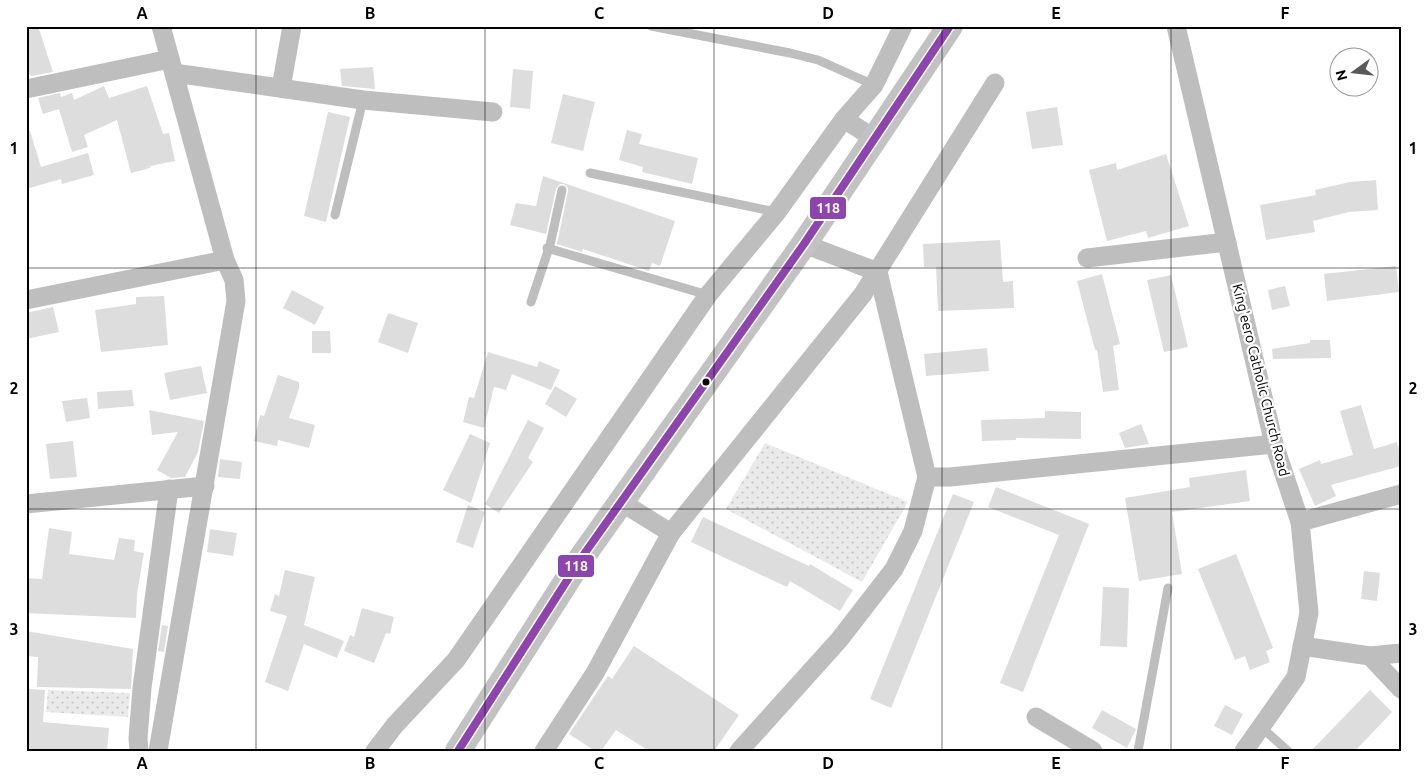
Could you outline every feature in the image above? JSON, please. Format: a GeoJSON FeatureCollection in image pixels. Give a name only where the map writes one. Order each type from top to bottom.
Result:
{"type":"FeatureCollection","features":[{"type":"Feature","properties":{"kind":"main road"},"geometry":{"type":"LineString","coordinates":[[458,751],[582,557],[804,244],[950,26]]}},
{"type":"Feature","properties":{"kind":"street"},"geometry":{"type":"LineString","coordinates":[[158,751],[236,301],[234,280],[225,260],[161,26]]}},
{"type":"Feature","properties":{"kind":"street"},"geometry":{"type":"LineString","coordinates":[[281,88],[292,26]]}},
{"type":"Feature","properties":{"kind":"street"},"geometry":{"type":"LineString","coordinates":[[375,751],[396,725],[456,660],[708,295],[777,212],[844,119],[874,85],[903,26]]}},
{"type":"Feature","properties":{"kind":"street","name":"King'eero Catholic Church Road"},"geometry":{"type":"LineString","coordinates":[[1176,26],[1274,444],[1300,522],[1309,613],[1296,677],[1244,751]]}},
{"type":"Feature","properties":{"kind":"street"},"geometry":{"type":"LineString","coordinates":[[26,89],[172,66],[281,88],[363,100],[493,112]]}},
{"type":"Feature","properties":{"kind":"street"},"geometry":{"type":"LineString","coordinates":[[544,751],[596,672],[671,533],[863,294],[995,83]]}},
{"type":"Feature","properties":{"kind":"street"},"geometry":{"type":"LineString","coordinates":[[844,119],[875,139]]}},
{"type":"Feature","properties":{"kind":"street"},"geometry":{"type":"LineString","coordinates":[[1087,258],[1227,242]]}},
{"type":"Feature","properties":{"kind":"street"},"geometry":{"type":"LineString","coordinates":[[804,244],[878,272]]}},
{"type":"Feature","properties":{"kind":"street"},"geometry":{"type":"LineString","coordinates":[[26,300],[225,260]]}},
{"type":"Feature","properties":{"kind":"street"},"geometry":{"type":"LineString","coordinates":[[739,751],[839,640],[894,569],[913,531],[927,477],[878,272]]}},
{"type":"Feature","properties":{"kind":"street"},"geometry":{"type":"LineString","coordinates":[[927,477],[1274,444]]}},
{"type":"Feature","properties":{"kind":"street"},"geometry":{"type":"LineString","coordinates":[[26,504],[205,486]]}},
{"type":"Feature","properties":{"kind":"street"},"geometry":{"type":"LineString","coordinates":[[139,751],[138,738],[142,688],[169,489]]}},
{"type":"Feature","properties":{"kind":"street"},"geometry":{"type":"LineString","coordinates":[[1300,522],[1401,494]]}},
{"type":"Feature","properties":{"kind":"street"},"geometry":{"type":"LineString","coordinates":[[621,502],[671,533]]}},
{"type":"Feature","properties":{"kind":"street"},"geometry":{"type":"LineString","coordinates":[[1302,646],[1370,656],[1401,653]]}},
{"type":"Feature","properties":{"kind":"street"},"geometry":{"type":"LineString","coordinates":[[1370,656],[1401,689]]}},
{"type":"Feature","properties":{"kind":"street"},"geometry":{"type":"LineString","coordinates":[[1036,717],[1093,751]]}},
{"type":"Feature","properties":{"kind":"lane"},"geometry":{"type":"LineString","coordinates":[[651,26],[790,52],[818,60],[874,85]]}},
{"type":"Feature","properties":{"kind":"lane"},"geometry":{"type":"LineString","coordinates":[[335,215],[363,100]]}},
{"type":"Feature","properties":{"kind":"lane"},"geometry":{"type":"LineString","coordinates":[[590,173],[777,212]]}},
{"type":"Feature","properties":{"kind":"lane"},"geometry":{"type":"LineString","coordinates":[[531,302],[547,248],[550,245],[562,190]]}},
{"type":"Feature","properties":{"kind":"lane"},"geometry":{"type":"LineString","coordinates":[[547,248],[708,295]]}},
{"type":"Feature","properties":{"kind":"lane"},"geometry":{"type":"LineString","coordinates":[[1138,751],[1168,588]]}},
{"type":"Feature","properties":{"kind":"lane"},"geometry":{"type":"LineString","coordinates":[[1261,727],[1288,751]]}},
{"type":"Feature","properties":{"kind":"shaded area"},"geometry":{"type":"Polygon","coordinates":[[[765,443],[908,502],[862,582],[726,509],[765,443]]]}},
{"type":"Feature","properties":{"kind":"shaded area"},"geometry":{"type":"Polygon","coordinates":[[[48,690],[130,693],[128,717],[46,712],[48,690]]]}},
{"type":"Feature","properties":{"kind":"building"},"geometry":{"type":"Polygon","coordinates":[[[26,26],[38,26],[53,72],[31,76],[30,74],[26,75],[26,26]]]}},
{"type":"Feature","properties":{"kind":"building"},"geometry":{"type":"Polygon","coordinates":[[[373,67],[375,89],[342,86],[340,69],[373,67]]]}},
{"type":"Feature","properties":{"kind":"building"},"geometry":{"type":"Polygon","coordinates":[[[513,69],[533,71],[530,109],[510,107],[513,69]]]}},
{"type":"Feature","properties":{"kind":"building"},"geometry":{"type":"Polygon","coordinates":[[[104,86],[109,98],[147,86],[163,134],[169,133],[175,161],[150,166],[150,168],[131,173],[117,120],[84,135],[88,147],[72,152],[59,109],[43,114],[38,98],[60,93],[61,97],[72,93],[74,100],[104,86]]]}},
{"type":"Feature","properties":{"kind":"building"},"geometry":{"type":"Polygon","coordinates":[[[563,94],[595,102],[583,151],[551,143],[563,94]]]}},
{"type":"Feature","properties":{"kind":"building"},"geometry":{"type":"Polygon","coordinates":[[[1057,107],[1063,145],[1032,149],[1026,112],[1057,107]]]}},
{"type":"Feature","properties":{"kind":"building"},"geometry":{"type":"Polygon","coordinates":[[[328,112],[350,117],[326,222],[304,216],[328,112]]]}},
{"type":"Feature","properties":{"kind":"building"},"geometry":{"type":"Polygon","coordinates":[[[627,130],[642,134],[639,144],[698,158],[692,184],[642,172],[643,167],[619,160],[627,130]]]}},
{"type":"Feature","properties":{"kind":"building"},"geometry":{"type":"Polygon","coordinates":[[[30,131],[41,167],[88,153],[94,175],[62,184],[61,179],[26,189],[26,132],[30,131]]]}},
{"type":"Feature","properties":{"kind":"building"},"geometry":{"type":"Polygon","coordinates":[[[1166,154],[1189,226],[1148,238],[1146,231],[1107,241],[1089,170],[1116,163],[1117,170],[1166,154]]]}},
{"type":"Feature","properties":{"kind":"building"},"geometry":{"type":"Polygon","coordinates":[[[543,176],[675,221],[660,266],[652,263],[649,271],[583,249],[582,252],[557,244],[568,191],[564,184],[560,184],[556,189],[546,234],[510,225],[516,203],[536,206],[543,176]]]}},
{"type":"Feature","properties":{"kind":"building"},"geometry":{"type":"Polygon","coordinates":[[[1376,180],[1378,210],[1349,212],[1313,221],[1315,232],[1266,240],[1260,205],[1316,195],[1315,190],[1350,182],[1376,180]]]}},
{"type":"Feature","properties":{"kind":"building"},"geometry":{"type":"Polygon","coordinates":[[[1000,240],[1003,282],[1013,281],[1014,308],[938,311],[936,267],[924,267],[923,244],[1000,240]]]}},
{"type":"Feature","properties":{"kind":"building"},"geometry":{"type":"Polygon","coordinates":[[[1396,266],[1399,292],[1327,301],[1324,274],[1396,266]]]}},
{"type":"Feature","properties":{"kind":"building"},"geometry":{"type":"Polygon","coordinates":[[[1102,274],[1120,344],[1113,346],[1119,390],[1103,392],[1097,350],[1095,350],[1077,281],[1102,274]]]}},
{"type":"Feature","properties":{"kind":"building"},"geometry":{"type":"Polygon","coordinates":[[[1171,275],[1188,347],[1164,352],[1147,280],[1171,275]]]}},
{"type":"Feature","properties":{"kind":"building"},"geometry":{"type":"Polygon","coordinates":[[[1285,286],[1290,306],[1272,310],[1268,290],[1285,286]]]}},
{"type":"Feature","properties":{"kind":"building"},"geometry":{"type":"Polygon","coordinates":[[[292,290],[324,307],[315,325],[283,308],[292,290]]]}},
{"type":"Feature","properties":{"kind":"building"},"geometry":{"type":"Polygon","coordinates":[[[164,296],[168,345],[101,352],[95,310],[136,304],[136,297],[164,296]]]}},
{"type":"Feature","properties":{"kind":"building"},"geometry":{"type":"Polygon","coordinates":[[[53,307],[59,332],[26,339],[26,313],[53,307]]]}},
{"type":"Feature","properties":{"kind":"building"},"geometry":{"type":"Polygon","coordinates":[[[388,313],[418,323],[408,353],[378,342],[388,313]]]}},
{"type":"Feature","properties":{"kind":"building"},"geometry":{"type":"Polygon","coordinates":[[[312,331],[330,331],[331,353],[312,353],[312,331]]]}},
{"type":"Feature","properties":{"kind":"building"},"geometry":{"type":"Polygon","coordinates":[[[1310,340],[1330,340],[1331,358],[1273,359],[1272,349],[1310,343],[1310,340]]]}},
{"type":"Feature","properties":{"kind":"building"},"geometry":{"type":"Polygon","coordinates":[[[987,348],[989,371],[926,376],[924,354],[987,348]]]}},
{"type":"Feature","properties":{"kind":"building"},"geometry":{"type":"Polygon","coordinates":[[[488,352],[537,367],[539,361],[560,370],[551,390],[512,374],[506,390],[494,387],[484,428],[463,422],[469,397],[474,398],[488,352]]]}},
{"type":"Feature","properties":{"kind":"building"},"geometry":{"type":"Polygon","coordinates":[[[201,366],[207,393],[170,400],[164,373],[201,366]]]}},
{"type":"Feature","properties":{"kind":"building"},"geometry":{"type":"Polygon","coordinates":[[[278,375],[299,382],[299,389],[289,418],[315,425],[309,448],[278,440],[277,446],[254,441],[260,415],[264,416],[278,375]]]}},
{"type":"Feature","properties":{"kind":"building"},"geometry":{"type":"Polygon","coordinates":[[[555,386],[577,399],[566,417],[545,404],[555,386]]]}},
{"type":"Feature","properties":{"kind":"building"},"geometry":{"type":"Polygon","coordinates":[[[132,390],[134,406],[98,409],[97,392],[132,390]]]}},
{"type":"Feature","properties":{"kind":"building"},"geometry":{"type":"Polygon","coordinates":[[[87,398],[90,418],[66,422],[62,401],[87,398]]]}},
{"type":"Feature","properties":{"kind":"building"},"geometry":{"type":"Polygon","coordinates":[[[1361,405],[1374,449],[1397,442],[1401,466],[1331,485],[1336,496],[1315,506],[1299,469],[1320,460],[1321,464],[1353,455],[1340,411],[1361,405]]]}},
{"type":"Feature","properties":{"kind":"building"},"geometry":{"type":"Polygon","coordinates":[[[149,410],[204,421],[198,452],[185,477],[171,478],[157,470],[178,432],[152,435],[149,410]]]}},
{"type":"Feature","properties":{"kind":"building"},"geometry":{"type":"Polygon","coordinates":[[[1045,411],[1081,412],[1081,439],[1016,438],[1016,440],[982,441],[981,420],[1045,418],[1045,411]]]}},
{"type":"Feature","properties":{"kind":"building"},"geometry":{"type":"Polygon","coordinates":[[[528,420],[544,428],[528,458],[533,462],[499,513],[485,504],[528,420]]]}},
{"type":"Feature","properties":{"kind":"building"},"geometry":{"type":"Polygon","coordinates":[[[1141,424],[1149,444],[1125,448],[1119,433],[1141,424]]]}},
{"type":"Feature","properties":{"kind":"building"},"geometry":{"type":"Polygon","coordinates":[[[470,434],[490,443],[471,503],[443,490],[470,434]]]}},
{"type":"Feature","properties":{"kind":"building"},"geometry":{"type":"Polygon","coordinates":[[[73,441],[77,477],[50,479],[46,444],[73,441]]]}},
{"type":"Feature","properties":{"kind":"building"},"geometry":{"type":"Polygon","coordinates":[[[220,459],[242,462],[240,479],[218,477],[220,459]]]}},
{"type":"Feature","properties":{"kind":"building"},"geometry":{"type":"Polygon","coordinates":[[[1246,470],[1250,501],[1172,512],[1182,574],[1139,581],[1125,498],[1190,487],[1189,478],[1246,470]]]}},
{"type":"Feature","properties":{"kind":"building"},"geometry":{"type":"Polygon","coordinates":[[[996,487],[1089,524],[1023,692],[1000,683],[1059,535],[988,507],[996,487]]]}},
{"type":"Feature","properties":{"kind":"building"},"geometry":{"type":"Polygon","coordinates":[[[953,494],[974,502],[891,708],[870,699],[953,494]]]}},
{"type":"Feature","properties":{"kind":"building"},"geometry":{"type":"Polygon","coordinates":[[[468,505],[485,512],[473,548],[456,542],[468,505]]]}},
{"type":"Feature","properties":{"kind":"building"},"geometry":{"type":"Polygon","coordinates":[[[703,517],[809,566],[810,564],[853,590],[840,611],[790,581],[787,587],[691,542],[703,517]]]}},
{"type":"Feature","properties":{"kind":"building"},"geometry":{"type":"Polygon","coordinates":[[[49,528],[72,532],[69,554],[114,560],[119,538],[135,540],[134,551],[144,553],[137,593],[136,618],[26,613],[26,578],[42,579],[49,528]]]}},
{"type":"Feature","properties":{"kind":"building"},"geometry":{"type":"Polygon","coordinates":[[[210,529],[237,533],[233,556],[207,552],[210,529]]]}},
{"type":"Feature","properties":{"kind":"building"},"geometry":{"type":"Polygon","coordinates":[[[1236,554],[1273,648],[1266,651],[1270,662],[1250,670],[1245,656],[1235,660],[1198,569],[1236,554]]]}},
{"type":"Feature","properties":{"kind":"building"},"geometry":{"type":"Polygon","coordinates":[[[285,570],[315,577],[304,625],[344,641],[337,658],[304,644],[288,691],[265,682],[287,616],[270,611],[275,594],[279,596],[285,570]]]}},
{"type":"Feature","properties":{"kind":"building"},"geometry":{"type":"Polygon","coordinates":[[[1364,571],[1380,573],[1377,601],[1361,599],[1364,571]]]}},
{"type":"Feature","properties":{"kind":"building"},"geometry":{"type":"Polygon","coordinates":[[[1103,587],[1129,588],[1127,647],[1100,646],[1103,587]]]}},
{"type":"Feature","properties":{"kind":"building"},"geometry":{"type":"Polygon","coordinates":[[[362,608],[394,617],[390,634],[386,633],[374,663],[344,651],[350,635],[354,637],[362,608]]]}},
{"type":"Feature","properties":{"kind":"building"},"geometry":{"type":"Polygon","coordinates":[[[162,625],[168,626],[164,652],[158,651],[162,625]]]}},
{"type":"Feature","properties":{"kind":"building"},"geometry":{"type":"Polygon","coordinates":[[[26,631],[133,649],[131,689],[37,687],[38,657],[26,656],[26,631]]]}},
{"type":"Feature","properties":{"kind":"building"},"geometry":{"type":"Polygon","coordinates":[[[634,646],[739,715],[714,751],[649,751],[616,730],[601,751],[595,751],[569,734],[608,676],[612,679],[634,646]]]}},
{"type":"Feature","properties":{"kind":"building"},"geometry":{"type":"Polygon","coordinates":[[[29,689],[45,690],[43,722],[109,728],[107,751],[26,751],[29,689]]]}},
{"type":"Feature","properties":{"kind":"building"},"geometry":{"type":"Polygon","coordinates":[[[1370,690],[1392,712],[1355,751],[1311,751],[1370,690]]]}},
{"type":"Feature","properties":{"kind":"building"},"geometry":{"type":"Polygon","coordinates":[[[1225,705],[1243,714],[1232,735],[1214,726],[1225,705]]]}},
{"type":"Feature","properties":{"kind":"building"},"geometry":{"type":"Polygon","coordinates":[[[1102,710],[1136,729],[1127,748],[1092,728],[1102,710]]]}},
{"type":"Feature","properties":{"kind":"transit line","name":"118"},"geometry":{"type":"LineString","coordinates":[[458,751],[582,557],[804,244],[950,26]]}}]}
